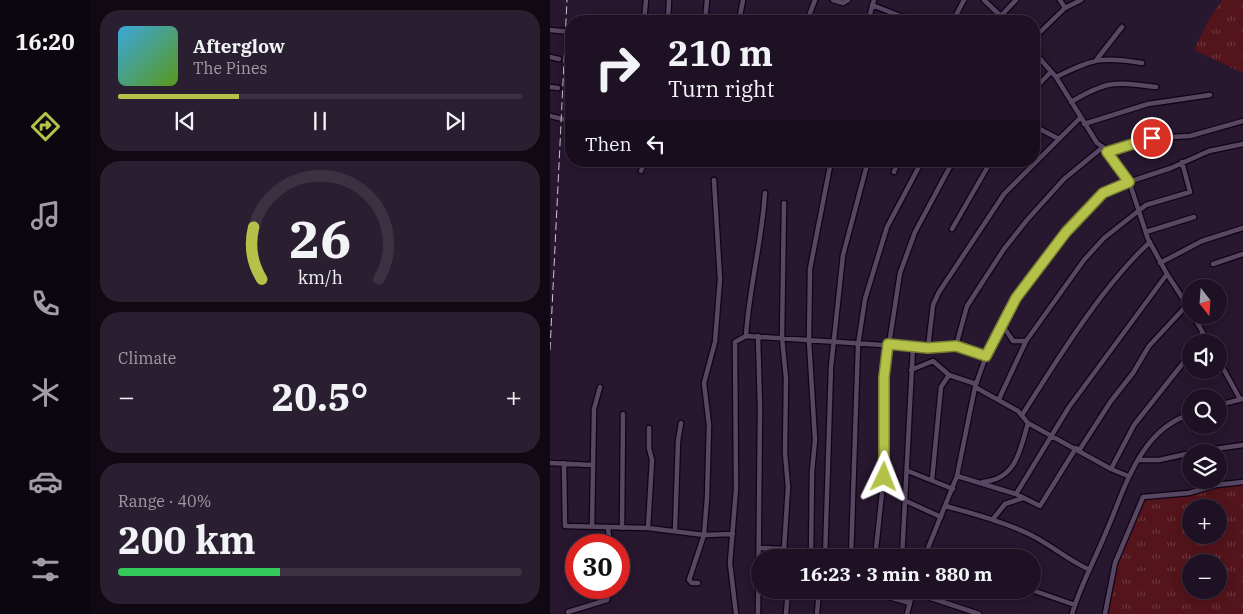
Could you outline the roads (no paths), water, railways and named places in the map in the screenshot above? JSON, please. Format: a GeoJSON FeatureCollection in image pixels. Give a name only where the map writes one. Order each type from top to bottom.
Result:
{"type":"FeatureCollection","features":[{"type":"Feature","properties":{"kind":"street"},"geometry":{"type":"LineString","coordinates":[[645,15],[646,0]]}},
{"type":"Feature","properties":{"kind":"street"},"geometry":{"type":"LineString","coordinates":[[668,15],[669,0]]}},
{"type":"Feature","properties":{"kind":"street"},"geometry":{"type":"LineString","coordinates":[[706,15],[707,0]]}},
{"type":"Feature","properties":{"kind":"street"},"geometry":{"type":"LineString","coordinates":[[740,15],[743,0]]}},
{"type":"Feature","properties":{"kind":"street"},"geometry":{"type":"LineString","coordinates":[[809,15],[814,0]]}},
{"type":"Feature","properties":{"kind":"street"},"geometry":{"type":"LineString","coordinates":[[833,0],[846,3],[848,0]]}},
{"type":"Feature","properties":{"kind":"street"},"geometry":{"type":"LineString","coordinates":[[956,15],[964,0]]}},
{"type":"Feature","properties":{"kind":"street"},"geometry":{"type":"LineString","coordinates":[[984,0],[1001,15]]}},
{"type":"Feature","properties":{"kind":"street"},"geometry":{"type":"LineString","coordinates":[[1002,15],[1004,10],[1016,0]]}},
{"type":"Feature","properties":{"kind":"street"},"geometry":{"type":"LineString","coordinates":[[1060,0],[1066,8]]}},
{"type":"Feature","properties":{"kind":"street"},"geometry":{"type":"LineString","coordinates":[[1040,32],[1066,8],[1081,0]]}},
{"type":"Feature","properties":{"kind":"street"},"geometry":{"type":"LineString","coordinates":[[873,3],[899,15]]}},
{"type":"Feature","properties":{"kind":"street"},"geometry":{"type":"LineString","coordinates":[[1056,77],[1098,59],[1122,27]]}},
{"type":"Feature","properties":{"kind":"street"},"geometry":{"type":"LineString","coordinates":[[550,30],[565,31]]}},
{"type":"Feature","properties":{"kind":"street"},"geometry":{"type":"LineString","coordinates":[[550,57],[559,59]]}},
{"type":"Feature","properties":{"kind":"street"},"geometry":{"type":"LineString","coordinates":[[1091,61],[1114,58],[1142,63]]}},
{"type":"Feature","properties":{"kind":"street"},"geometry":{"type":"LineString","coordinates":[[1040,59],[1056,77],[1097,143],[1105,150],[1129,182],[1150,242],[1160,263],[1182,295]]}},
{"type":"Feature","properties":{"kind":"street"},"geometry":{"type":"LineString","coordinates":[[1040,83],[1051,72]]}},
{"type":"Feature","properties":{"kind":"street"},"geometry":{"type":"LineString","coordinates":[[1071,102],[1099,86],[1108,84],[1125,83],[1156,87]]}},
{"type":"Feature","properties":{"kind":"street"},"geometry":{"type":"LineString","coordinates":[[550,87],[558,88]]}},
{"type":"Feature","properties":{"kind":"street"},"geometry":{"type":"LineString","coordinates":[[1084,124],[1148,104],[1210,95]]}},
{"type":"Feature","properties":{"kind":"street"},"geometry":{"type":"LineString","coordinates":[[550,116],[565,120]]}},
{"type":"Feature","properties":{"kind":"street"},"geometry":{"type":"LineString","coordinates":[[1040,156],[1080,118]]}},
{"type":"Feature","properties":{"kind":"street"},"geometry":{"type":"LineString","coordinates":[[956,346],[967,306],[1004,249],[1064,179],[1105,150],[1152,138],[1190,136],[1243,121]]}},
{"type":"Feature","properties":{"kind":"street"},"geometry":{"type":"LineString","coordinates":[[1040,129],[1057,138]]}},
{"type":"Feature","properties":{"kind":"street"},"geometry":{"type":"LineString","coordinates":[[928,549],[957,476],[976,386],[986,356],[1016,298],[1077,218],[1103,193],[1209,151],[1243,144]]}},
{"type":"Feature","properties":{"kind":"street"},"geometry":{"type":"LineString","coordinates":[[999,399],[1026,341],[1084,260],[1104,238],[1140,209],[1190,192],[1182,162]]}},
{"type":"Feature","properties":{"kind":"street"},"geometry":{"type":"LineString","coordinates":[[641,171],[643,167]]}},
{"type":"Feature","properties":{"kind":"street"},"geometry":{"type":"LineString","coordinates":[[811,549],[812,472],[815,440],[809,340],[811,260],[830,167]]}},
{"type":"Feature","properties":{"kind":"street"},"geometry":{"type":"LineString","coordinates":[[825,549],[831,367],[843,254],[866,167]]}},
{"type":"Feature","properties":{"kind":"street"},"geometry":{"type":"LineString","coordinates":[[894,172],[896,167]]}},
{"type":"Feature","properties":{"kind":"street"},"geometry":{"type":"LineString","coordinates":[[852,549],[859,343],[865,300],[887,226],[919,167]]}},
{"type":"Feature","properties":{"kind":"street"},"geometry":{"type":"LineString","coordinates":[[876,549],[884,466],[884,377],[900,273],[910,244],[950,167]]}},
{"type":"Feature","properties":{"kind":"street"},"geometry":{"type":"LineString","coordinates":[[952,229],[988,167]]}},
{"type":"Feature","properties":{"kind":"street"},"geometry":{"type":"LineString","coordinates":[[928,348],[933,305],[939,292],[1004,194],[1030,167]]}},
{"type":"Feature","properties":{"kind":"street"},"geometry":{"type":"LineString","coordinates":[[698,583],[692,583],[689,580],[704,535],[709,426],[704,382],[714,346],[720,278],[714,180]]}},
{"type":"Feature","properties":{"kind":"street"},"geometry":{"type":"LineString","coordinates":[[746,336],[748,310],[763,227],[766,193]]}},
{"type":"Feature","properties":{"kind":"street"},"geometry":{"type":"LineString","coordinates":[[759,548],[784,548],[788,487],[785,453],[786,378],[782,338],[784,203]]}},
{"type":"Feature","properties":{"kind":"street"},"geometry":{"type":"LineString","coordinates":[[1146,232],[1194,217]]}},
{"type":"Feature","properties":{"kind":"street"},"geometry":{"type":"LineString","coordinates":[[1160,263],[1202,241],[1243,228]]}},
{"type":"Feature","properties":{"kind":"street"},"geometry":{"type":"LineString","coordinates":[[1022,416],[1070,342],[1118,275],[1150,242]]}},
{"type":"Feature","properties":{"kind":"street"},"geometry":{"type":"LineString","coordinates":[[1213,264],[1243,254]]}},
{"type":"Feature","properties":{"kind":"street"},"geometry":{"type":"LineString","coordinates":[[1016,494],[1069,407],[1167,274]]}},
{"type":"Feature","properties":{"kind":"street"},"geometry":{"type":"LineString","coordinates":[[957,476],[1016,494],[1041,505],[1078,448],[1133,373],[1149,346],[1182,310]]}},
{"type":"Feature","properties":{"kind":"street"},"geometry":{"type":"LineString","coordinates":[[1198,324],[1202,333]]}},
{"type":"Feature","properties":{"kind":"street"},"geometry":{"type":"LineString","coordinates":[[1003,326],[1013,341],[1023,343],[1026,341]]}},
{"type":"Feature","properties":{"kind":"street"},"geometry":{"type":"LineString","coordinates":[[736,614],[730,566],[736,485],[735,342],[746,336],[758,336],[835,343],[888,344],[928,348],[956,346],[986,356]]}},
{"type":"Feature","properties":{"kind":"street"},"geometry":{"type":"LineString","coordinates":[[758,336],[760,408],[758,614]]}},
{"type":"Feature","properties":{"kind":"street"},"geometry":{"type":"LineString","coordinates":[[903,549],[913,347]]}},
{"type":"Feature","properties":{"kind":"street"},"geometry":{"type":"LineString","coordinates":[[911,370],[933,361],[949,376],[976,386],[999,399],[1022,416],[1028,423],[1078,448],[1111,469],[1128,476]]}},
{"type":"Feature","properties":{"kind":"street"},"geometry":{"type":"LineString","coordinates":[[1111,469],[1134,426],[1182,365]]}},
{"type":"Feature","properties":{"kind":"street"},"geometry":{"type":"LineString","coordinates":[[1227,374],[1242,399],[1227,403]]}},
{"type":"Feature","properties":{"kind":"street"},"geometry":{"type":"LineString","coordinates":[[932,480],[941,386],[949,376]]}},
{"type":"Feature","properties":{"kind":"street"},"geometry":{"type":"LineString","coordinates":[[592,527],[594,409],[600,387]]}},
{"type":"Feature","properties":{"kind":"street"},"geometry":{"type":"LineString","coordinates":[[622,528],[623,414]]}},
{"type":"Feature","properties":{"kind":"street"},"geometry":{"type":"LineString","coordinates":[[1072,614],[1088,569],[1101,544],[1128,476],[1162,430],[1182,418]]}},
{"type":"Feature","properties":{"kind":"street"},"geometry":{"type":"LineString","coordinates":[[674,531],[678,442],[681,423]]}},
{"type":"Feature","properties":{"kind":"street"},"geometry":{"type":"LineString","coordinates":[[979,483],[997,481],[1013,466],[1028,423]]}},
{"type":"Feature","properties":{"kind":"street"},"geometry":{"type":"LineString","coordinates":[[648,528],[649,476],[652,463],[649,448],[650,428]]}},
{"type":"Feature","properties":{"kind":"street"},"geometry":{"type":"LineString","coordinates":[[1227,448],[1243,445]]}},
{"type":"Feature","properties":{"kind":"street"},"geometry":{"type":"LineString","coordinates":[[1138,460],[1159,460],[1182,455]]}},
{"type":"Feature","properties":{"kind":"street"},"geometry":{"type":"LineString","coordinates":[[550,463],[592,465]]}},
{"type":"Feature","properties":{"kind":"street"},"geometry":{"type":"LineString","coordinates":[[564,463],[565,525],[648,528],[704,535],[733,534]]}},
{"type":"Feature","properties":{"kind":"street"},"geometry":{"type":"LineString","coordinates":[[908,471],[953,489]]}},
{"type":"Feature","properties":{"kind":"street"},"geometry":{"type":"LineString","coordinates":[[1105,614],[1115,563],[1143,497],[1189,493],[1243,482]]}},
{"type":"Feature","properties":{"kind":"street"},"geometry":{"type":"LineString","coordinates":[[993,519],[1005,504],[1023,498]]}},
{"type":"Feature","properties":{"kind":"street"},"geometry":{"type":"LineString","coordinates":[[906,502],[941,517]]}},
{"type":"Feature","properties":{"kind":"street"},"geometry":{"type":"LineString","coordinates":[[946,506],[993,519],[1029,534],[1088,569]]}},
{"type":"Feature","properties":{"kind":"street"},"geometry":{"type":"LineString","coordinates":[[608,528],[609,534]]}},
{"type":"Feature","properties":{"kind":"street"},"geometry":{"type":"LineString","coordinates":[[1041,593],[1075,605]]}},
{"type":"Feature","properties":{"kind":"street"},"geometry":{"type":"LineString","coordinates":[[568,612],[607,599]]}},
{"type":"Feature","properties":{"kind":"street"},"geometry":{"type":"LineString","coordinates":[[786,614],[787,599]]}},
{"type":"Feature","properties":{"kind":"street"},"geometry":{"type":"LineString","coordinates":[[819,599],[817,613],[824,614]]}},
{"type":"Feature","properties":{"kind":"street"},"geometry":{"type":"LineString","coordinates":[[896,599],[910,603]]}},
{"type":"Feature","properties":{"kind":"street"},"geometry":{"type":"LineString","coordinates":[[907,614],[911,599]]}},
{"type":"Feature","properties":{"kind":"street"},"geometry":{"type":"LineString","coordinates":[[937,599],[979,614]]}},
{"type":"Feature","properties":{"kind":"railway"},"geometry":{"type":"LineString","coordinates":[[566,15],[567,0]]}},
{"type":"Feature","properties":{"kind":"railway"},"geometry":{"type":"LineString","coordinates":[[550,350],[565,41]]}}]}
